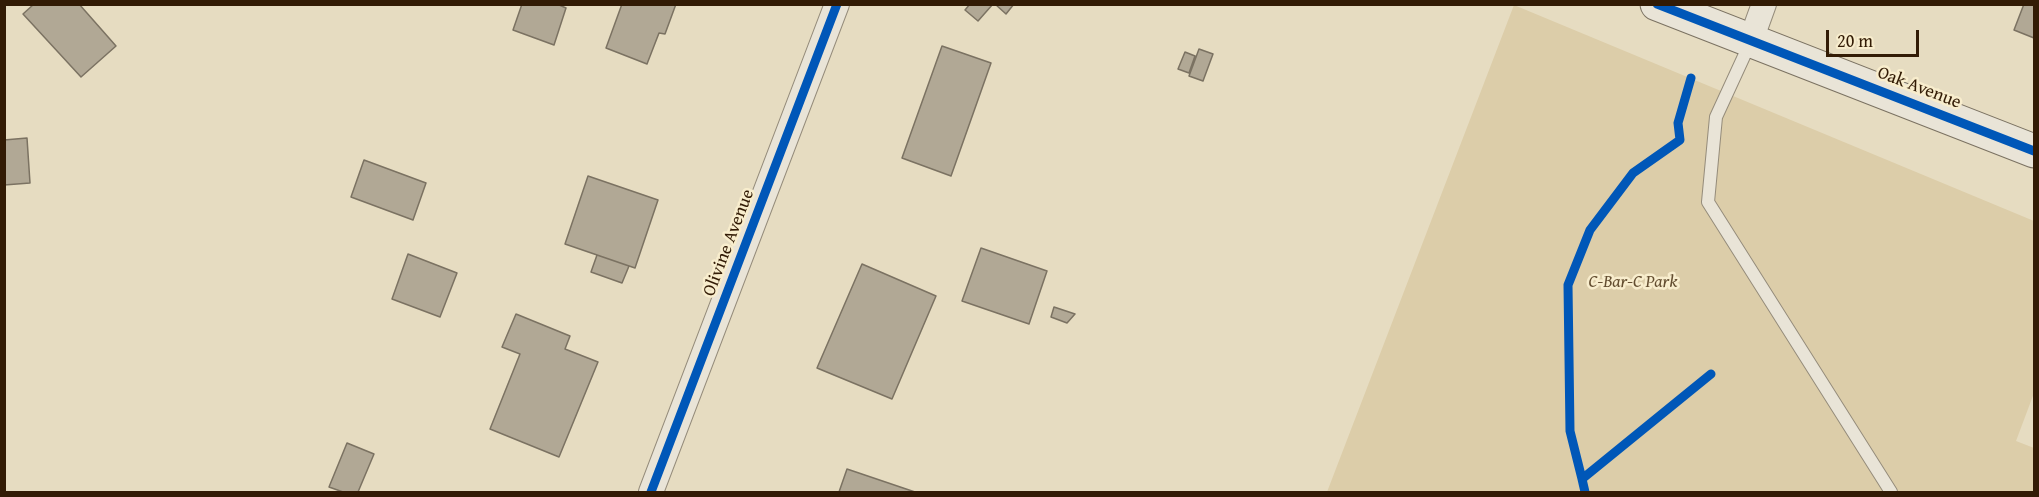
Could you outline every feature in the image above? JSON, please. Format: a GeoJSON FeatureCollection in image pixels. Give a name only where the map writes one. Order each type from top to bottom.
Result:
{"type":"FeatureCollection","features":[{"type":"Feature","properties":{"kind":"main road","name":"Oak Avenue"},"geometry":{"type":"LineString","coordinates":[[1657,4],[2034,151]]}},
{"type":"Feature","properties":{"kind":"street","name":"Olivine Avenue"},"geometry":{"type":"LineString","coordinates":[[651,492],[837,4]]}},
{"type":"Feature","properties":{"kind":"street"},"geometry":{"type":"LineString","coordinates":[[1751,40],[1764,4]]}},
{"type":"Feature","properties":{"kind":"lane"},"geometry":{"type":"LineString","coordinates":[[1751,40],[1716,117],[1708,202],[1891,492]]}},
{"type":"Feature","properties":{"kind":"green space","name":"C-Bar-C Park"},"geometry":{"type":"Polygon","coordinates":[[[1514,5],[2034,221],[2034,393],[2016,441],[2034,448],[2034,492],[1327,492],[1514,5]]]}},
{"type":"Feature","properties":{"kind":"building"},"geometry":{"type":"Polygon","coordinates":[[[34,4],[79,4],[116,46],[81,77],[23,14],[34,4]]]}},
{"type":"Feature","properties":{"kind":"building"},"geometry":{"type":"Polygon","coordinates":[[[522,4],[557,4],[566,8],[554,45],[513,30],[522,4]]]}},
{"type":"Feature","properties":{"kind":"building"},"geometry":{"type":"Polygon","coordinates":[[[622,4],[676,4],[665,34],[659,33],[647,64],[606,48],[622,4]]]}},
{"type":"Feature","properties":{"kind":"building"},"geometry":{"type":"Polygon","coordinates":[[[970,4],[993,4],[978,21],[965,10],[970,4]]]}},
{"type":"Feature","properties":{"kind":"building"},"geometry":{"type":"Polygon","coordinates":[[[995,4],[1014,4],[1006,14],[995,4]]]}},
{"type":"Feature","properties":{"kind":"building"},"geometry":{"type":"Polygon","coordinates":[[[2024,4],[2034,4],[2034,38],[2014,30],[2024,4]]]}},
{"type":"Feature","properties":{"kind":"building"},"geometry":{"type":"Polygon","coordinates":[[[942,46],[991,63],[951,176],[902,158],[942,46]]]}},
{"type":"Feature","properties":{"kind":"building"},"geometry":{"type":"Polygon","coordinates":[[[1199,49],[1213,54],[1203,81],[1189,76],[1199,49]]]}},
{"type":"Feature","properties":{"kind":"building"},"geometry":{"type":"Polygon","coordinates":[[[1185,52],[1195,56],[1189,73],[1178,69],[1185,52]]]}},
{"type":"Feature","properties":{"kind":"building"},"geometry":{"type":"Polygon","coordinates":[[[27,138],[30,183],[4,185],[4,140],[27,138]]]}},
{"type":"Feature","properties":{"kind":"building"},"geometry":{"type":"Polygon","coordinates":[[[364,160],[426,183],[413,220],[351,197],[364,160]]]}},
{"type":"Feature","properties":{"kind":"building"},"geometry":{"type":"Polygon","coordinates":[[[588,176],[658,200],[635,268],[565,244],[588,176]]]}},
{"type":"Feature","properties":{"kind":"building"},"geometry":{"type":"Polygon","coordinates":[[[981,248],[1047,271],[1029,324],[962,301],[981,248]]]}},
{"type":"Feature","properties":{"kind":"building"},"geometry":{"type":"Polygon","coordinates":[[[408,254],[457,273],[440,317],[392,299],[408,254]]]}},
{"type":"Feature","properties":{"kind":"building"},"geometry":{"type":"Polygon","coordinates":[[[597,255],[629,266],[622,283],[591,272],[597,255]]]}},
{"type":"Feature","properties":{"kind":"building"},"geometry":{"type":"Polygon","coordinates":[[[862,264],[936,296],[892,399],[817,368],[862,264]]]}},
{"type":"Feature","properties":{"kind":"building"},"geometry":{"type":"Polygon","coordinates":[[[1054,307],[1075,314],[1067,323],[1051,317],[1054,307]]]}},
{"type":"Feature","properties":{"kind":"building"},"geometry":{"type":"Polygon","coordinates":[[[516,314],[570,336],[565,349],[598,362],[559,457],[490,429],[520,354],[502,347],[516,314]]]}},
{"type":"Feature","properties":{"kind":"building"},"geometry":{"type":"Polygon","coordinates":[[[347,443],[374,454],[358,492],[343,492],[329,487],[347,443]]]}},
{"type":"Feature","properties":{"kind":"building"},"geometry":{"type":"Polygon","coordinates":[[[847,469],[915,492],[839,492],[847,469]]]}},
{"type":"Feature","properties":{"kind":"cycle path"},"geometry":{"type":"LineString","coordinates":[[651,492],[837,4]]}},
{"type":"Feature","properties":{"kind":"cycle path"},"geometry":{"type":"LineString","coordinates":[[1657,4],[2034,151]]}},
{"type":"Feature","properties":{"kind":"cycle path"},"geometry":{"type":"LineString","coordinates":[[1582,479],[1570,431],[1568,285],[1590,230],[1633,173],[1680,140],[1678,123],[1691,78]]}},
{"type":"Feature","properties":{"kind":"cycle path"},"geometry":{"type":"LineString","coordinates":[[1585,492],[1582,479],[1711,374]]}}]}
